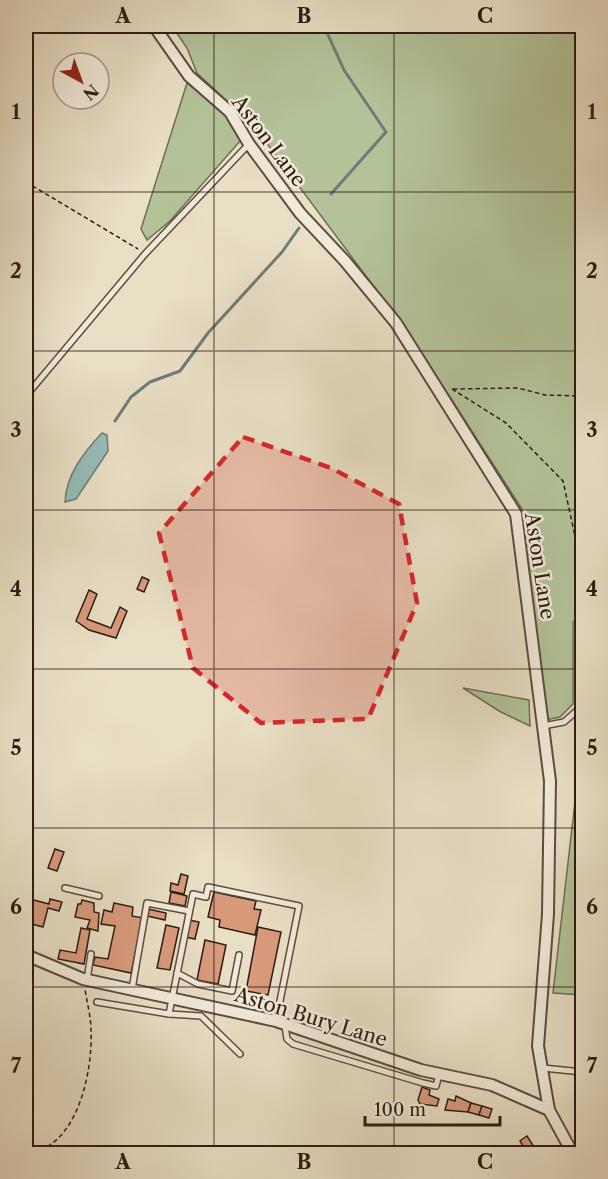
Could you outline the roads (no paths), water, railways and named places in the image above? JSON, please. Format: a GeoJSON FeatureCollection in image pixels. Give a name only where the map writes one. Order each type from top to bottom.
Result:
{"type":"FeatureCollection","features":[{"type":"Feature","properties":{"kind":"street","name":"Aston Lane"},"geometry":{"type":"LineString","coordinates":[[154,26],[189,76],[230,112],[249,144],[300,213],[345,261],[396,323],[516,514],[550,781],[548,914],[538,1046],[549,1110],[573,1154]]}},
{"type":"Feature","properties":{"kind":"street","name":"Aston Bury Lane"},"geometry":{"type":"LineString","coordinates":[[26,955],[85,980],[280,1022],[439,1075],[492,1085],[549,1110]]}},
{"type":"Feature","properties":{"kind":"lane"},"geometry":{"type":"LineString","coordinates":[[26,396],[145,254],[249,144]]}},
{"type":"Feature","properties":{"kind":"lane"},"geometry":{"type":"LineString","coordinates":[[543,726],[564,722],[580,708],[582,641]]}},
{"type":"Feature","properties":{"kind":"lane"},"geometry":{"type":"LineString","coordinates":[[170,1014],[193,894],[206,897],[208,887],[299,906],[280,1022],[287,1039],[293,1044],[423,1083],[436,1086],[439,1075]]}},
{"type":"Feature","properties":{"kind":"lane"},"geometry":{"type":"LineString","coordinates":[[65,888],[99,896]]}},
{"type":"Feature","properties":{"kind":"lane"},"geometry":{"type":"LineString","coordinates":[[132,989],[147,903],[189,911]]}},
{"type":"Feature","properties":{"kind":"lane"},"geometry":{"type":"LineString","coordinates":[[85,980],[91,954]]}},
{"type":"Feature","properties":{"kind":"lane"},"geometry":{"type":"LineString","coordinates":[[177,973],[198,984],[232,991],[239,955]]}},
{"type":"Feature","properties":{"kind":"lane"},"geometry":{"type":"LineString","coordinates":[[97,1002],[170,1014],[201,1016],[240,1054]]}},
{"type":"Feature","properties":{"kind":"lane"},"geometry":{"type":"LineString","coordinates":[[541,1067],[582,1072]]}},
{"type":"Feature","properties":{"kind":"water"},"geometry":{"type":"Polygon","coordinates":[[[102,433],[107,435],[108,451],[76,499],[65,502],[72,473],[102,433]]]}},
{"type":"Feature","properties":{"kind":"waterway"},"geometry":{"type":"LineString","coordinates":[[324,26],[344,70],[386,132],[331,194]]}},
{"type":"Feature","properties":{"kind":"waterway"},"geometry":{"type":"LineString","coordinates":[[115,421],[131,397],[150,382],[180,371],[208,333],[282,252],[299,228]]}}]}
